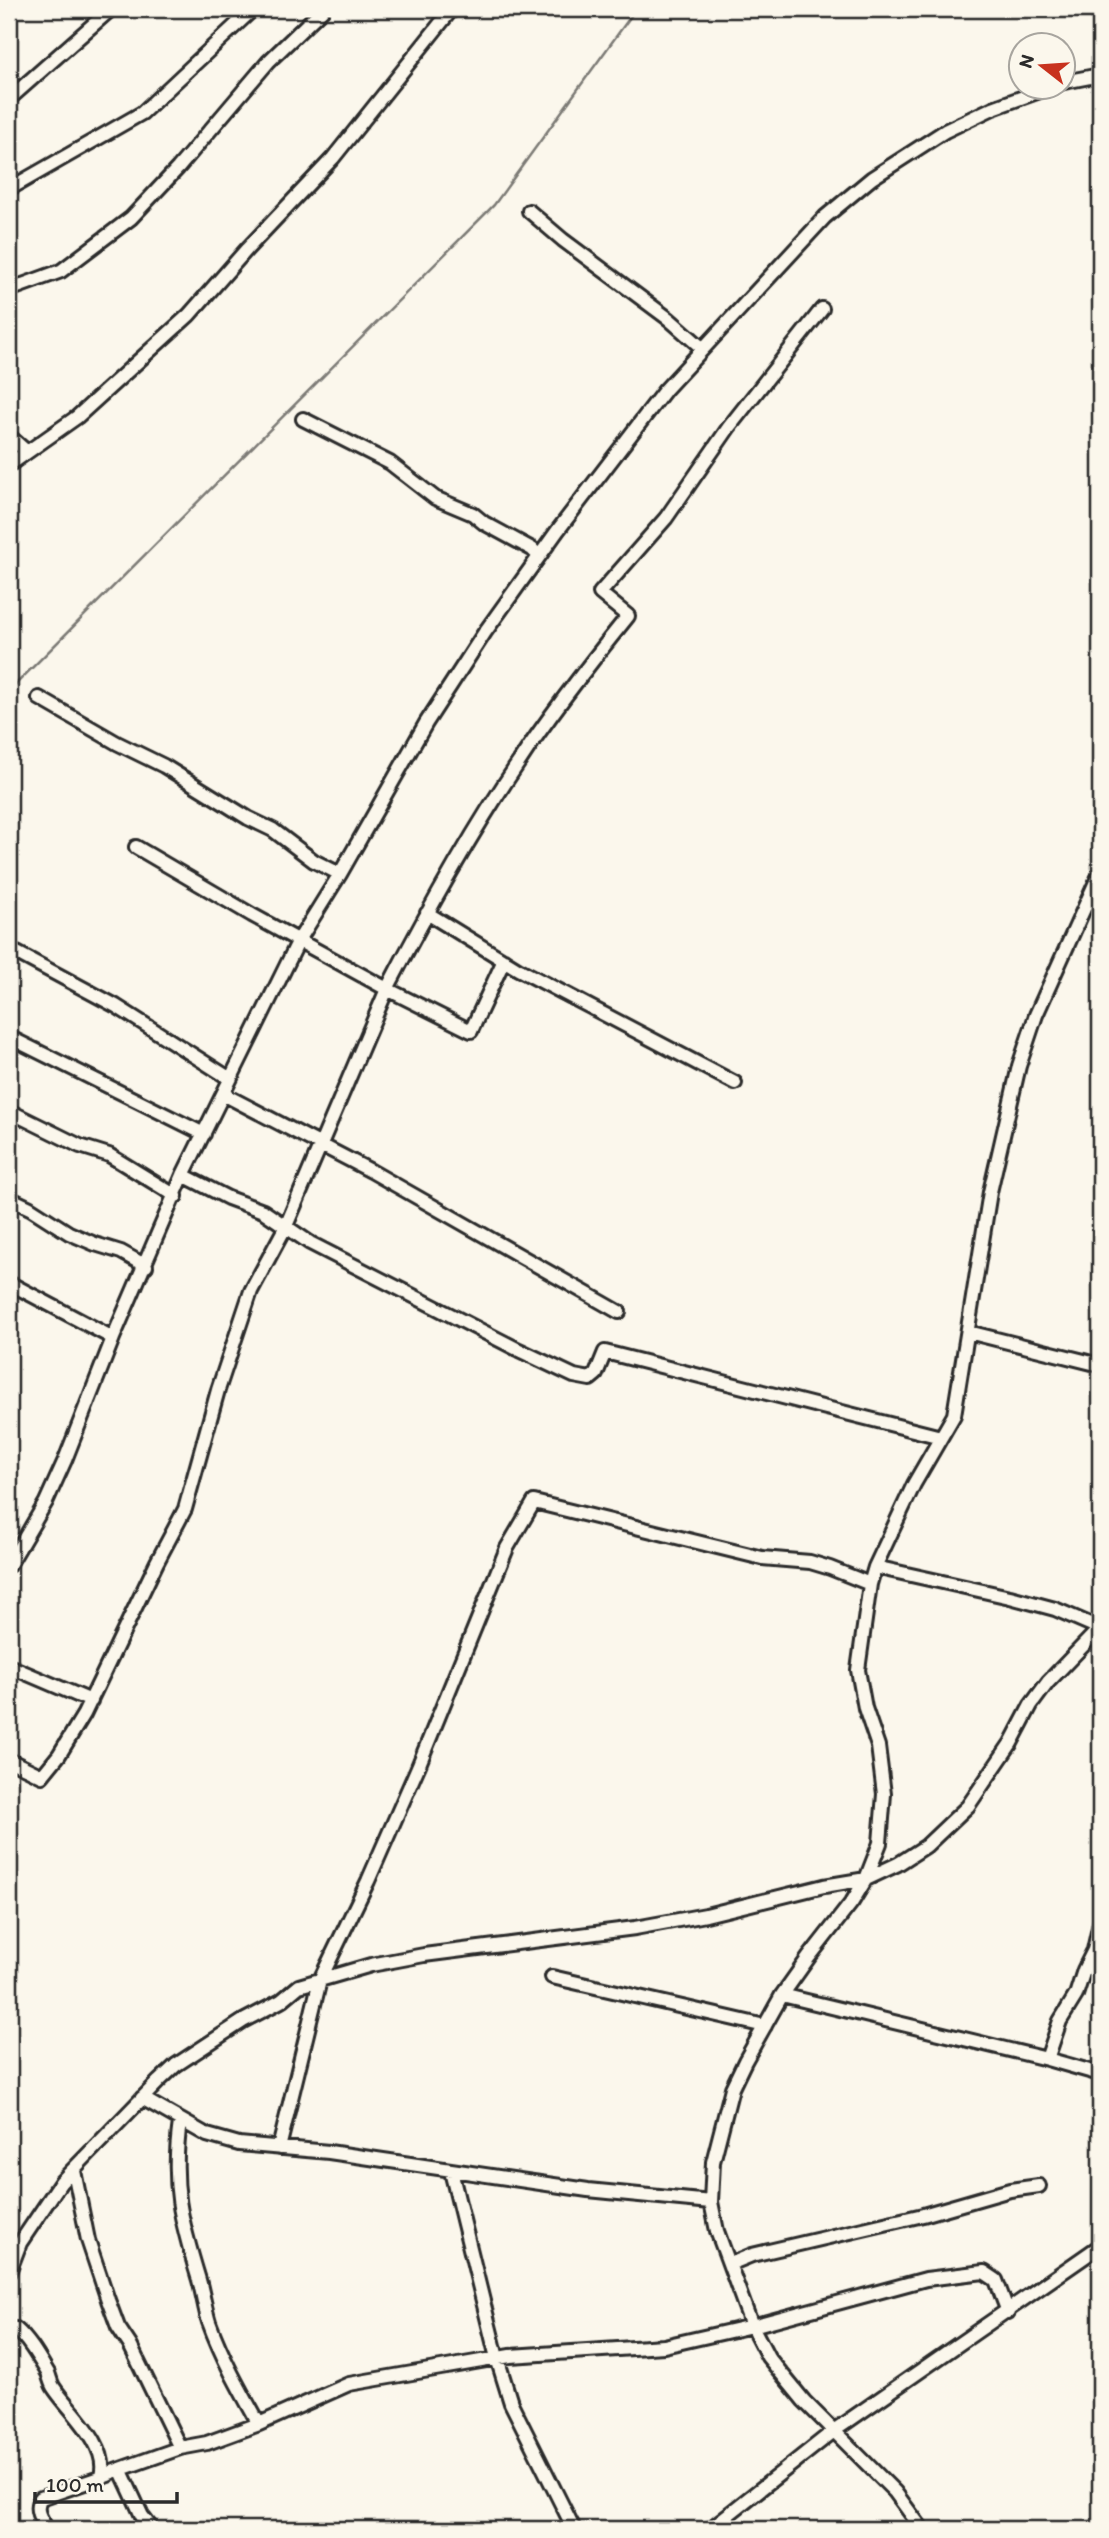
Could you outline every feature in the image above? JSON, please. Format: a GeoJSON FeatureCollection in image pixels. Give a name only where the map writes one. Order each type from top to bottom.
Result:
{"type":"FeatureCollection","features":[{"type":"Feature","properties":{"kind":"street"},"geometry":{"type":"LineString","coordinates":[[9,99],[111,9]]}},
{"type":"Feature","properties":{"kind":"street"},"geometry":{"type":"LineString","coordinates":[[9,190],[142,113],[253,9]]}},
{"type":"Feature","properties":{"kind":"street"},"geometry":{"type":"LineString","coordinates":[[9,290],[61,271],[131,218],[178,168],[268,62],[323,9]]}},
{"type":"Feature","properties":{"kind":"street"},"geometry":{"type":"LineString","coordinates":[[9,465],[77,417],[189,315],[333,158],[452,9]]}},
{"type":"Feature","properties":{"kind":"street"},"geometry":{"type":"LineString","coordinates":[[1078,79],[1100,75]]}},
{"type":"Feature","properties":{"kind":"street"},"geometry":{"type":"LineString","coordinates":[[9,1565],[46,1502],[183,1175],[299,940],[426,723],[485,632],[651,408],[702,348],[825,217],[872,178],[946,131],[1010,102]]}},
{"type":"Feature","properties":{"kind":"street"},"geometry":{"type":"LineString","coordinates":[[529,211],[563,240],[669,319],[702,348]]}},
{"type":"Feature","properties":{"kind":"street"},"geometry":{"type":"LineString","coordinates":[[9,1760],[42,1776],[59,1755],[91,1701],[157,1562],[185,1510],[218,1390],[251,1291],[286,1226],[387,989],[427,913],[518,763],[573,684],[628,616],[600,593],[666,518],[729,427],[822,309]]}},
{"type":"Feature","properties":{"kind":"street"},"geometry":{"type":"LineString","coordinates":[[303,419],[390,463],[435,498],[473,514],[532,549],[539,556]]}},
{"type":"Feature","properties":{"kind":"street"},"geometry":{"type":"LineString","coordinates":[[9,436],[27,452]]}},
{"type":"Feature","properties":{"kind":"street"},"geometry":{"type":"LineString","coordinates":[[39,698],[117,743],[164,766],[248,818],[273,830],[314,860],[340,874]]}},
{"type":"Feature","properties":{"kind":"street"},"geometry":{"type":"LineString","coordinates":[[136,847],[387,989],[471,1031],[504,960]]}},
{"type":"Feature","properties":{"kind":"street"},"geometry":{"type":"LineString","coordinates":[[922,2529],[895,2492],[790,2385],[768,2357],[752,2326],[717,2231],[711,2202],[713,2162],[732,2088],[782,1995],[852,1902],[866,1879],[880,1843],[884,1794],[878,1746],[865,1708],[858,1670],[870,1584],[875,1567],[914,1484],[954,1415],[990,1192],[1019,1066],[1036,1015],[1100,873]]}},
{"type":"Feature","properties":{"kind":"street"},"geometry":{"type":"LineString","coordinates":[[427,913],[504,960],[735,1083]]}},
{"type":"Feature","properties":{"kind":"street"},"geometry":{"type":"LineString","coordinates":[[17,953],[116,1006],[229,1078]]}},
{"type":"Feature","properties":{"kind":"street"},"geometry":{"type":"LineString","coordinates":[[9,1037],[204,1134]]}},
{"type":"Feature","properties":{"kind":"street"},"geometry":{"type":"LineString","coordinates":[[223,1094],[321,1144],[619,1312]]}},
{"type":"Feature","properties":{"kind":"street"},"geometry":{"type":"LineString","coordinates":[[9,1111],[80,1146],[109,1155],[176,1196]]}},
{"type":"Feature","properties":{"kind":"street"},"geometry":{"type":"LineString","coordinates":[[183,1175],[263,1212],[310,1243],[575,1376],[590,1379],[597,1374],[605,1352],[941,1437]]}},
{"type":"Feature","properties":{"kind":"street"},"geometry":{"type":"LineString","coordinates":[[9,1198],[69,1233],[121,1252],[146,1266]]}},
{"type":"Feature","properties":{"kind":"street"},"geometry":{"type":"LineString","coordinates":[[9,1283],[113,1338]]}},
{"type":"Feature","properties":{"kind":"street"},"geometry":{"type":"LineString","coordinates":[[968,1332],[1100,1365]]}},
{"type":"Feature","properties":{"kind":"street"},"geometry":{"type":"LineString","coordinates":[[279,2148],[320,1980],[368,1881],[418,1767],[507,1548],[534,1502],[762,1558],[810,1562],[870,1584]]}},
{"type":"Feature","properties":{"kind":"street"},"geometry":{"type":"LineString","coordinates":[[9,2272],[20,2243],[61,2182],[142,2098],[176,2065],[243,2021],[282,2001],[299,1986],[372,1965],[424,1955],[670,1922],[824,1886],[866,1879],[926,1846],[968,1805],[1011,1743],[1031,1705],[1061,1667],[1100,1628],[1055,1609],[875,1567]]}},
{"type":"Feature","properties":{"kind":"street"},"geometry":{"type":"LineString","coordinates":[[9,1666],[91,1701]]}},
{"type":"Feature","properties":{"kind":"street"},"geometry":{"type":"LineString","coordinates":[[1047,2059],[1060,2021],[1076,1995],[1094,1950],[1100,1923]]}},
{"type":"Feature","properties":{"kind":"street"},"geometry":{"type":"LineString","coordinates":[[552,1977],[765,2026]]}},
{"type":"Feature","properties":{"kind":"street"},"geometry":{"type":"LineString","coordinates":[[782,1995],[1100,2074]]}},
{"type":"Feature","properties":{"kind":"street"},"geometry":{"type":"LineString","coordinates":[[142,2098],[180,2122],[208,2135],[239,2144],[329,2152],[588,2190],[711,2202]]}},
{"type":"Feature","properties":{"kind":"street"},"geometry":{"type":"LineString","coordinates":[[180,2122],[175,2178],[182,2224],[208,2319],[228,2368],[258,2424]]}},
{"type":"Feature","properties":{"kind":"street"},"geometry":{"type":"LineString","coordinates":[[74,2171],[88,2240],[118,2327],[130,2345],[180,2448]]}},
{"type":"Feature","properties":{"kind":"street"},"geometry":{"type":"LineString","coordinates":[[451,2171],[497,2358],[511,2403],[574,2529]]}},
{"type":"Feature","properties":{"kind":"street"},"geometry":{"type":"LineString","coordinates":[[730,2264],[752,2255],[923,2215],[999,2193],[1039,2186]]}},
{"type":"Feature","properties":{"kind":"street"},"geometry":{"type":"LineString","coordinates":[[710,2529],[835,2430],[1100,2246]]}},
{"type":"Feature","properties":{"kind":"street"},"geometry":{"type":"LineString","coordinates":[[47,2529],[37,2509],[41,2498],[180,2448],[207,2443],[349,2384],[497,2358],[664,2346],[752,2326],[914,2282],[984,2272],[996,2280],[1008,2312]]}},
{"type":"Feature","properties":{"kind":"street"},"geometry":{"type":"LineString","coordinates":[[9,2330],[16,2329],[22,2335],[49,2375],[52,2386],[84,2423],[98,2450],[103,2468],[101,2476],[115,2473]]}},
{"type":"Feature","properties":{"kind":"street"},"geometry":{"type":"LineString","coordinates":[[115,2473],[152,2529]]}},
{"type":"Feature","properties":{"kind":"waterway"},"geometry":{"type":"LineString","coordinates":[[9,691],[494,205],[636,9]]}}]}
